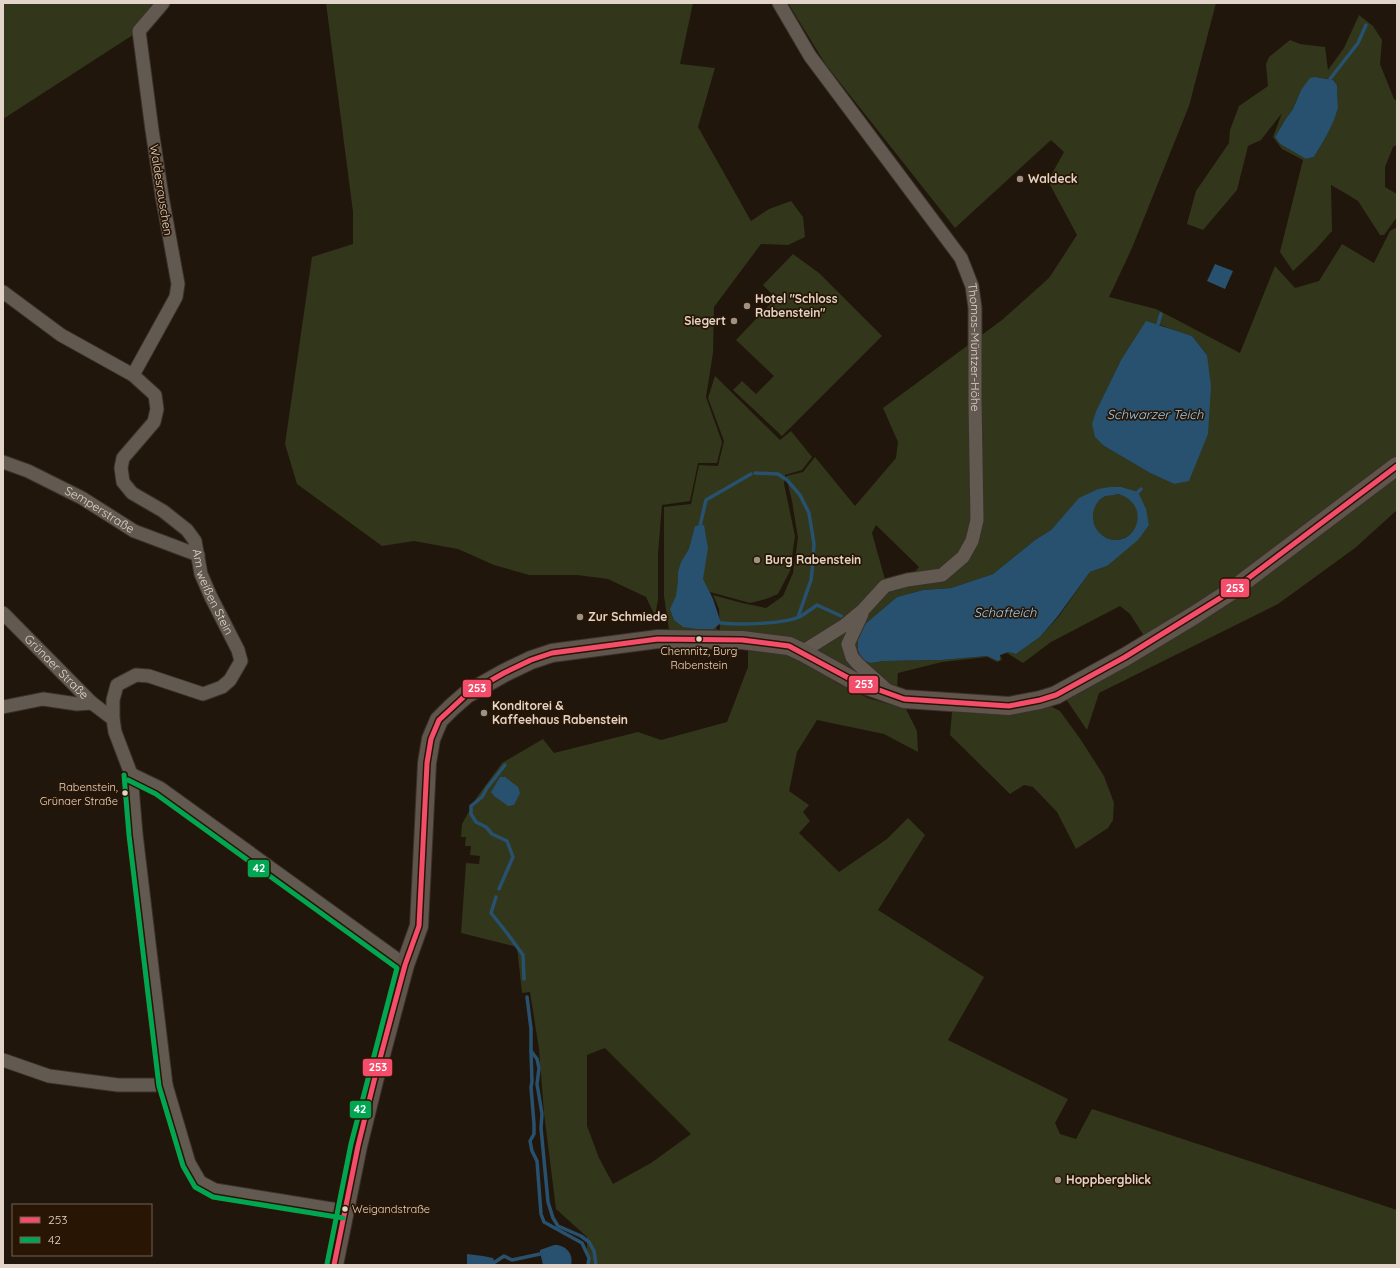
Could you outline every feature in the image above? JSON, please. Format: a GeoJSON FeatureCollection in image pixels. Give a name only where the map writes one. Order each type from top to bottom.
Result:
{"type":"FeatureCollection","features":[{"type":"Feature","properties":{"kind":"main road"},"geometry":{"type":"LineString","coordinates":[[334,1265],[344,1210],[363,1124],[405,965],[419,926],[427,763],[431,739],[439,720],[452,706],[467,694],[504,673],[531,660],[552,653],[658,639],[742,640],[789,646],[854,681],[904,699],[1010,706],[1040,700],[1056,695],[1125,657],[1230,592],[1397,466]]}},
{"type":"Feature","properties":{"kind":"street","name":"Waldesrauschen"},"geometry":{"type":"LineString","coordinates":[[132,375],[176,297],[178,284],[160,188],[139,31],[163,3]]}},
{"type":"Feature","properties":{"kind":"street","name":"Thomas-Müntzer-Höhe"},"geometry":{"type":"LineString","coordinates":[[779,3],[810,56],[961,258],[972,286],[975,315],[977,520],[972,541],[963,557],[942,575],[907,580],[885,586],[863,610],[845,625],[802,652]]}},
{"type":"Feature","properties":{"kind":"street","name":"Am weißen Stein"},"geometry":{"type":"LineString","coordinates":[[3,292],[61,335],[132,375],[155,395],[157,409],[154,422],[123,458],[121,468],[123,482],[132,493],[163,511],[187,530],[195,541],[201,574],[227,629],[234,639],[241,661],[230,680],[222,687],[203,694],[148,676],[136,676],[117,685],[113,700],[115,732],[131,774],[138,850],[166,1085]]}},
{"type":"Feature","properties":{"kind":"street","name":"Semperstraße"},"geometry":{"type":"LineString","coordinates":[[3,462],[28,471],[82,498],[134,531],[198,555]]}},
{"type":"Feature","properties":{"kind":"street"},"geometry":{"type":"LineString","coordinates":[[863,610],[848,644],[852,656],[858,664],[892,695]]}},
{"type":"Feature","properties":{"kind":"street","name":"Grünaer Straße"},"geometry":{"type":"LineString","coordinates":[[3,613],[92,703],[113,719]]}},
{"type":"Feature","properties":{"kind":"street"},"geometry":{"type":"LineString","coordinates":[[3,707],[43,698],[77,704],[92,703]]}},
{"type":"Feature","properties":{"kind":"street"},"geometry":{"type":"LineString","coordinates":[[131,774],[160,788],[405,965]]}},
{"type":"Feature","properties":{"kind":"street"},"geometry":{"type":"LineString","coordinates":[[3,1060],[49,1076],[118,1085],[166,1085],[189,1163],[200,1182],[215,1190],[235,1194],[344,1210]]}},
{"type":"Feature","properties":{"kind":"green space"},"geometry":{"type":"Polygon","coordinates":[[[3,3],[163,3],[139,31],[3,119],[3,3]]]}},
{"type":"Feature","properties":{"kind":"green space"},"geometry":{"type":"Polygon","coordinates":[[[326,3],[693,3],[680,64],[715,68],[698,127],[751,221],[769,209],[791,201],[803,217],[805,237],[788,245],[761,244],[714,307],[713,353],[706,397],[722,442],[717,463],[698,463],[690,501],[662,505],[658,554],[658,600],[655,616],[646,597],[608,579],[577,575],[529,575],[494,565],[458,549],[414,541],[382,546],[297,484],[285,444],[312,257],[353,244],[353,212],[326,3]]]}},
{"type":"Feature","properties":{"kind":"green space"},"geometry":{"type":"Polygon","coordinates":[[[788,3],[1216,3],[1189,106],[1132,248],[1109,297],[1156,309],[1240,353],[1275,266],[1295,288],[1319,281],[1342,244],[1374,263],[1390,231],[1397,227],[1397,510],[1355,548],[1278,604],[1099,693],[1087,730],[1066,699],[1146,639],[1130,614],[1120,606],[1051,642],[1023,663],[1007,653],[1000,655],[1002,660],[997,662],[987,657],[942,662],[898,673],[897,689],[720,633],[719,609],[713,595],[766,608],[783,596],[793,573],[798,538],[786,476],[803,472],[815,457],[855,506],[896,458],[898,442],[883,408],[1002,320],[1049,278],[1077,235],[1048,181],[1064,152],[1051,140],[955,228],[826,65],[788,3]],[[1158,324],[1121,360],[1096,411],[1093,424],[1104,446],[1150,473],[1174,484],[1207,355],[1192,336],[1158,324]],[[1138,492],[1080,498],[1051,530],[1035,540],[993,574],[951,588],[923,590],[897,597],[865,624],[858,639],[871,663],[883,661],[942,660],[987,656],[998,661],[1000,660],[999,655],[1008,652],[1016,654],[1040,637],[1059,616],[1090,572],[1107,566],[1149,525],[1138,492]],[[876,525],[872,533],[886,583],[910,577],[919,567],[876,525]]]}},
{"type":"Feature","properties":{"kind":"green space"},"geometry":{"type":"Polygon","coordinates":[[[1359,15],[1373,26],[1382,40],[1380,64],[1394,99],[1397,101],[1397,145],[1393,147],[1385,167],[1385,187],[1397,194],[1397,217],[1384,235],[1380,235],[1358,201],[1331,185],[1332,231],[1293,271],[1280,252],[1303,160],[1282,149],[1273,137],[1282,113],[1261,140],[1248,146],[1237,190],[1203,230],[1187,224],[1196,191],[1229,143],[1230,130],[1239,106],[1268,86],[1266,64],[1269,57],[1290,40],[1300,44],[1325,47],[1328,70],[1344,48],[1359,15]],[[1315,77],[1301,90],[1293,109],[1275,137],[1280,144],[1306,159],[1314,157],[1327,135],[1338,108],[1337,85],[1333,80],[1315,77]]]}},
{"type":"Feature","properties":{"kind":"green space"},"geometry":{"type":"Polygon","coordinates":[[[793,254],[819,273],[882,336],[782,436],[733,390],[742,381],[756,394],[774,376],[736,340],[776,298],[763,285],[793,254]]]}},
{"type":"Feature","properties":{"kind":"green space"},"geometry":{"type":"Polygon","coordinates":[[[715,376],[780,440],[791,431],[812,457],[802,470],[785,475],[784,484],[795,536],[790,571],[778,594],[750,603],[710,592],[715,607],[717,633],[669,630],[664,596],[664,507],[691,504],[699,465],[718,466],[724,441],[708,398],[715,376]]]}},
{"type":"Feature","properties":{"kind":"green space"},"geometry":{"type":"Polygon","coordinates":[[[1115,494],[1128,498],[1134,504],[1138,517],[1134,530],[1128,536],[1115,540],[1102,536],[1096,530],[1092,517],[1096,504],[1102,498],[1115,494]]]}},
{"type":"Feature","properties":{"kind":"green space"},"geometry":{"type":"Polygon","coordinates":[[[748,650],[791,653],[811,662],[837,683],[868,698],[906,709],[917,731],[918,752],[884,734],[817,720],[797,752],[789,791],[809,805],[803,812],[810,821],[799,833],[839,872],[887,839],[908,818],[925,835],[878,910],[984,977],[948,1040],[1068,1099],[1055,1123],[1060,1134],[1076,1139],[1092,1109],[1397,1210],[1397,1265],[587,1265],[587,1237],[556,1209],[544,1113],[539,1049],[530,992],[522,993],[517,947],[461,933],[466,863],[479,864],[480,856],[470,855],[471,846],[465,846],[466,837],[461,837],[462,824],[477,797],[502,763],[543,739],[554,753],[638,732],[661,740],[727,722],[748,667],[748,650]],[[605,1048],[587,1055],[587,1126],[599,1158],[613,1184],[651,1163],[691,1134],[605,1048]]]}},
{"type":"Feature","properties":{"kind":"green space"},"geometry":{"type":"Polygon","coordinates":[[[1048,705],[1060,711],[1081,740],[1104,776],[1114,803],[1113,820],[1108,828],[1076,849],[1057,812],[1033,787],[1024,785],[1010,794],[950,735],[952,712],[1010,711],[1048,705]]]}},
{"type":"Feature","properties":{"kind":"water"},"geometry":{"type":"Polygon","coordinates":[[[1315,77],[1333,80],[1337,85],[1338,108],[1327,135],[1314,157],[1306,159],[1280,144],[1275,137],[1293,109],[1301,90],[1310,78],[1315,77]]]}},
{"type":"Feature","properties":{"kind":"water"},"geometry":{"type":"Polygon","coordinates":[[[1215,264],[1233,271],[1225,289],[1207,281],[1215,264]]]}},
{"type":"Feature","properties":{"kind":"water","name":"Schwarzer Teich"},"geometry":{"type":"Polygon","coordinates":[[[1146,321],[1192,336],[1207,355],[1211,386],[1208,434],[1189,481],[1174,484],[1150,473],[1104,446],[1095,437],[1092,424],[1096,411],[1121,360],[1146,321]]]}},
{"type":"Feature","properties":{"kind":"water","name":"Schafteich"},"geometry":{"type":"Polygon","coordinates":[[[1121,487],[1138,492],[1146,509],[1149,525],[1138,540],[1107,566],[1090,572],[1058,616],[1040,637],[1016,654],[1008,652],[1000,655],[1000,660],[998,661],[987,656],[942,660],[883,661],[871,663],[862,660],[858,650],[858,639],[865,624],[897,597],[923,590],[951,588],[993,574],[1035,540],[1051,530],[1079,498],[1098,489],[1121,487]],[[1118,494],[1106,496],[1102,498],[1095,506],[1093,521],[1097,530],[1104,537],[1119,540],[1127,537],[1133,531],[1137,523],[1137,515],[1135,506],[1129,499],[1118,494]]]}},
{"type":"Feature","properties":{"kind":"water"},"geometry":{"type":"Polygon","coordinates":[[[704,525],[708,548],[703,579],[713,599],[721,623],[713,629],[683,627],[674,620],[670,609],[676,596],[678,572],[681,562],[689,549],[695,526],[704,525]]]}},
{"type":"Feature","properties":{"kind":"water"},"geometry":{"type":"Polygon","coordinates":[[[500,777],[505,777],[518,787],[520,793],[514,805],[508,806],[491,792],[500,777]]]}},
{"type":"Feature","properties":{"kind":"water"},"geometry":{"type":"Polygon","coordinates":[[[554,1245],[562,1246],[568,1250],[572,1261],[571,1265],[543,1265],[540,1250],[554,1245]]]}},
{"type":"Feature","properties":{"kind":"water"},"geometry":{"type":"Polygon","coordinates":[[[467,1254],[493,1258],[496,1265],[467,1265],[467,1254]]]}},
{"type":"Feature","properties":{"kind":"waterway"},"geometry":{"type":"LineString","coordinates":[[1330,79],[1358,43],[1366,25]]}},
{"type":"Feature","properties":{"kind":"waterway"},"geometry":{"type":"LineString","coordinates":[[1158,324],[1161,314]]}},
{"type":"Feature","properties":{"kind":"waterway"},"geometry":{"type":"LineString","coordinates":[[755,473],[778,474],[787,480],[800,495],[809,513],[814,544],[811,580],[798,617]]}},
{"type":"Feature","properties":{"kind":"waterway"},"geometry":{"type":"LineString","coordinates":[[700,526],[706,500],[751,474]]}},
{"type":"Feature","properties":{"kind":"waterway"},"geometry":{"type":"LineString","coordinates":[[1138,492],[1141,489]]}},
{"type":"Feature","properties":{"kind":"waterway"},"geometry":{"type":"LineString","coordinates":[[721,623],[772,623],[799,617],[817,605],[841,616]]}},
{"type":"Feature","properties":{"kind":"waterway"},"geometry":{"type":"LineString","coordinates":[[499,889],[513,857],[507,841],[492,834],[486,827],[476,822],[471,814],[471,806],[482,797],[505,765]]}},
{"type":"Feature","properties":{"kind":"waterway"},"geometry":{"type":"LineString","coordinates":[[496,897],[491,913],[523,955],[524,979]]}},
{"type":"Feature","properties":{"kind":"waterway"},"geometry":{"type":"LineString","coordinates":[[527,997],[531,1029],[531,1051],[537,1059],[539,1068],[537,1084],[542,1114],[541,1128],[548,1202],[553,1218],[558,1226],[581,1236],[589,1242],[594,1251],[596,1265]]}},
{"type":"Feature","properties":{"kind":"waterway"},"geometry":{"type":"LineString","coordinates":[[531,1051],[531,1087],[534,1134],[530,1141],[532,1151],[537,1161],[541,1214],[544,1222],[582,1243],[589,1258],[588,1265]]}},
{"type":"Feature","properties":{"kind":"waterway"},"geometry":{"type":"LineString","coordinates":[[495,1262],[504,1256],[512,1260],[540,1254]]}},
{"type":"Feature","properties":{"kind":"transit line","name":"253"},"geometry":{"type":"LineString","coordinates":[[334,1265],[358,1146],[374,1081],[405,965],[419,926],[427,763],[431,739],[439,720],[467,694],[504,673],[531,660],[552,653],[658,639],[742,640],[789,646],[854,681],[904,699],[1009,706],[1040,700],[1056,695],[1125,657],[1230,592],[1397,466]]}},
{"type":"Feature","properties":{"kind":"transit line","name":"42"},"geometry":{"type":"LineString","coordinates":[[124,775],[129,835],[159,1086],[183,1166],[195,1187],[213,1197],[343,1218]]}},
{"type":"Feature","properties":{"kind":"transit line","name":"42"},"geometry":{"type":"LineString","coordinates":[[128,780],[156,794],[397,968],[351,1144],[327,1264]]}},
{"type":"Feature","properties":{"kind":"place","name":"Waldeck"},"geometry":{"type":"Point","coordinates":[1020,179]}},
{"type":"Feature","properties":{"kind":"place","name":"Hotel \"Schloss Rabenstein\""},"geometry":{"type":"Point","coordinates":[747,306]}},
{"type":"Feature","properties":{"kind":"place","name":"Siegert"},"geometry":{"type":"Point","coordinates":[734,321]}},
{"type":"Feature","properties":{"kind":"place","name":"Burg Rabenstein"},"geometry":{"type":"Point","coordinates":[757,560]}},
{"type":"Feature","properties":{"kind":"place","name":"Zur Schmiede"},"geometry":{"type":"Point","coordinates":[580,617]}},
{"type":"Feature","properties":{"kind":"place","name":"Chemnitz, Burg Rabenstein"},"geometry":{"type":"Point","coordinates":[699,639]}},
{"type":"Feature","properties":{"kind":"place","name":"Konditorei & Kaffeehaus Rabenstein"},"geometry":{"type":"Point","coordinates":[484,713]}},
{"type":"Feature","properties":{"kind":"place","name":"Rabenstein, Grünaer Straße"},"geometry":{"type":"Point","coordinates":[125,793]}},
{"type":"Feature","properties":{"kind":"place","name":"Hoppbergblick"},"geometry":{"type":"Point","coordinates":[1058,1180]}},
{"type":"Feature","properties":{"kind":"place","name":"Weigandstraße"},"geometry":{"type":"Point","coordinates":[345,1209]}}]}
